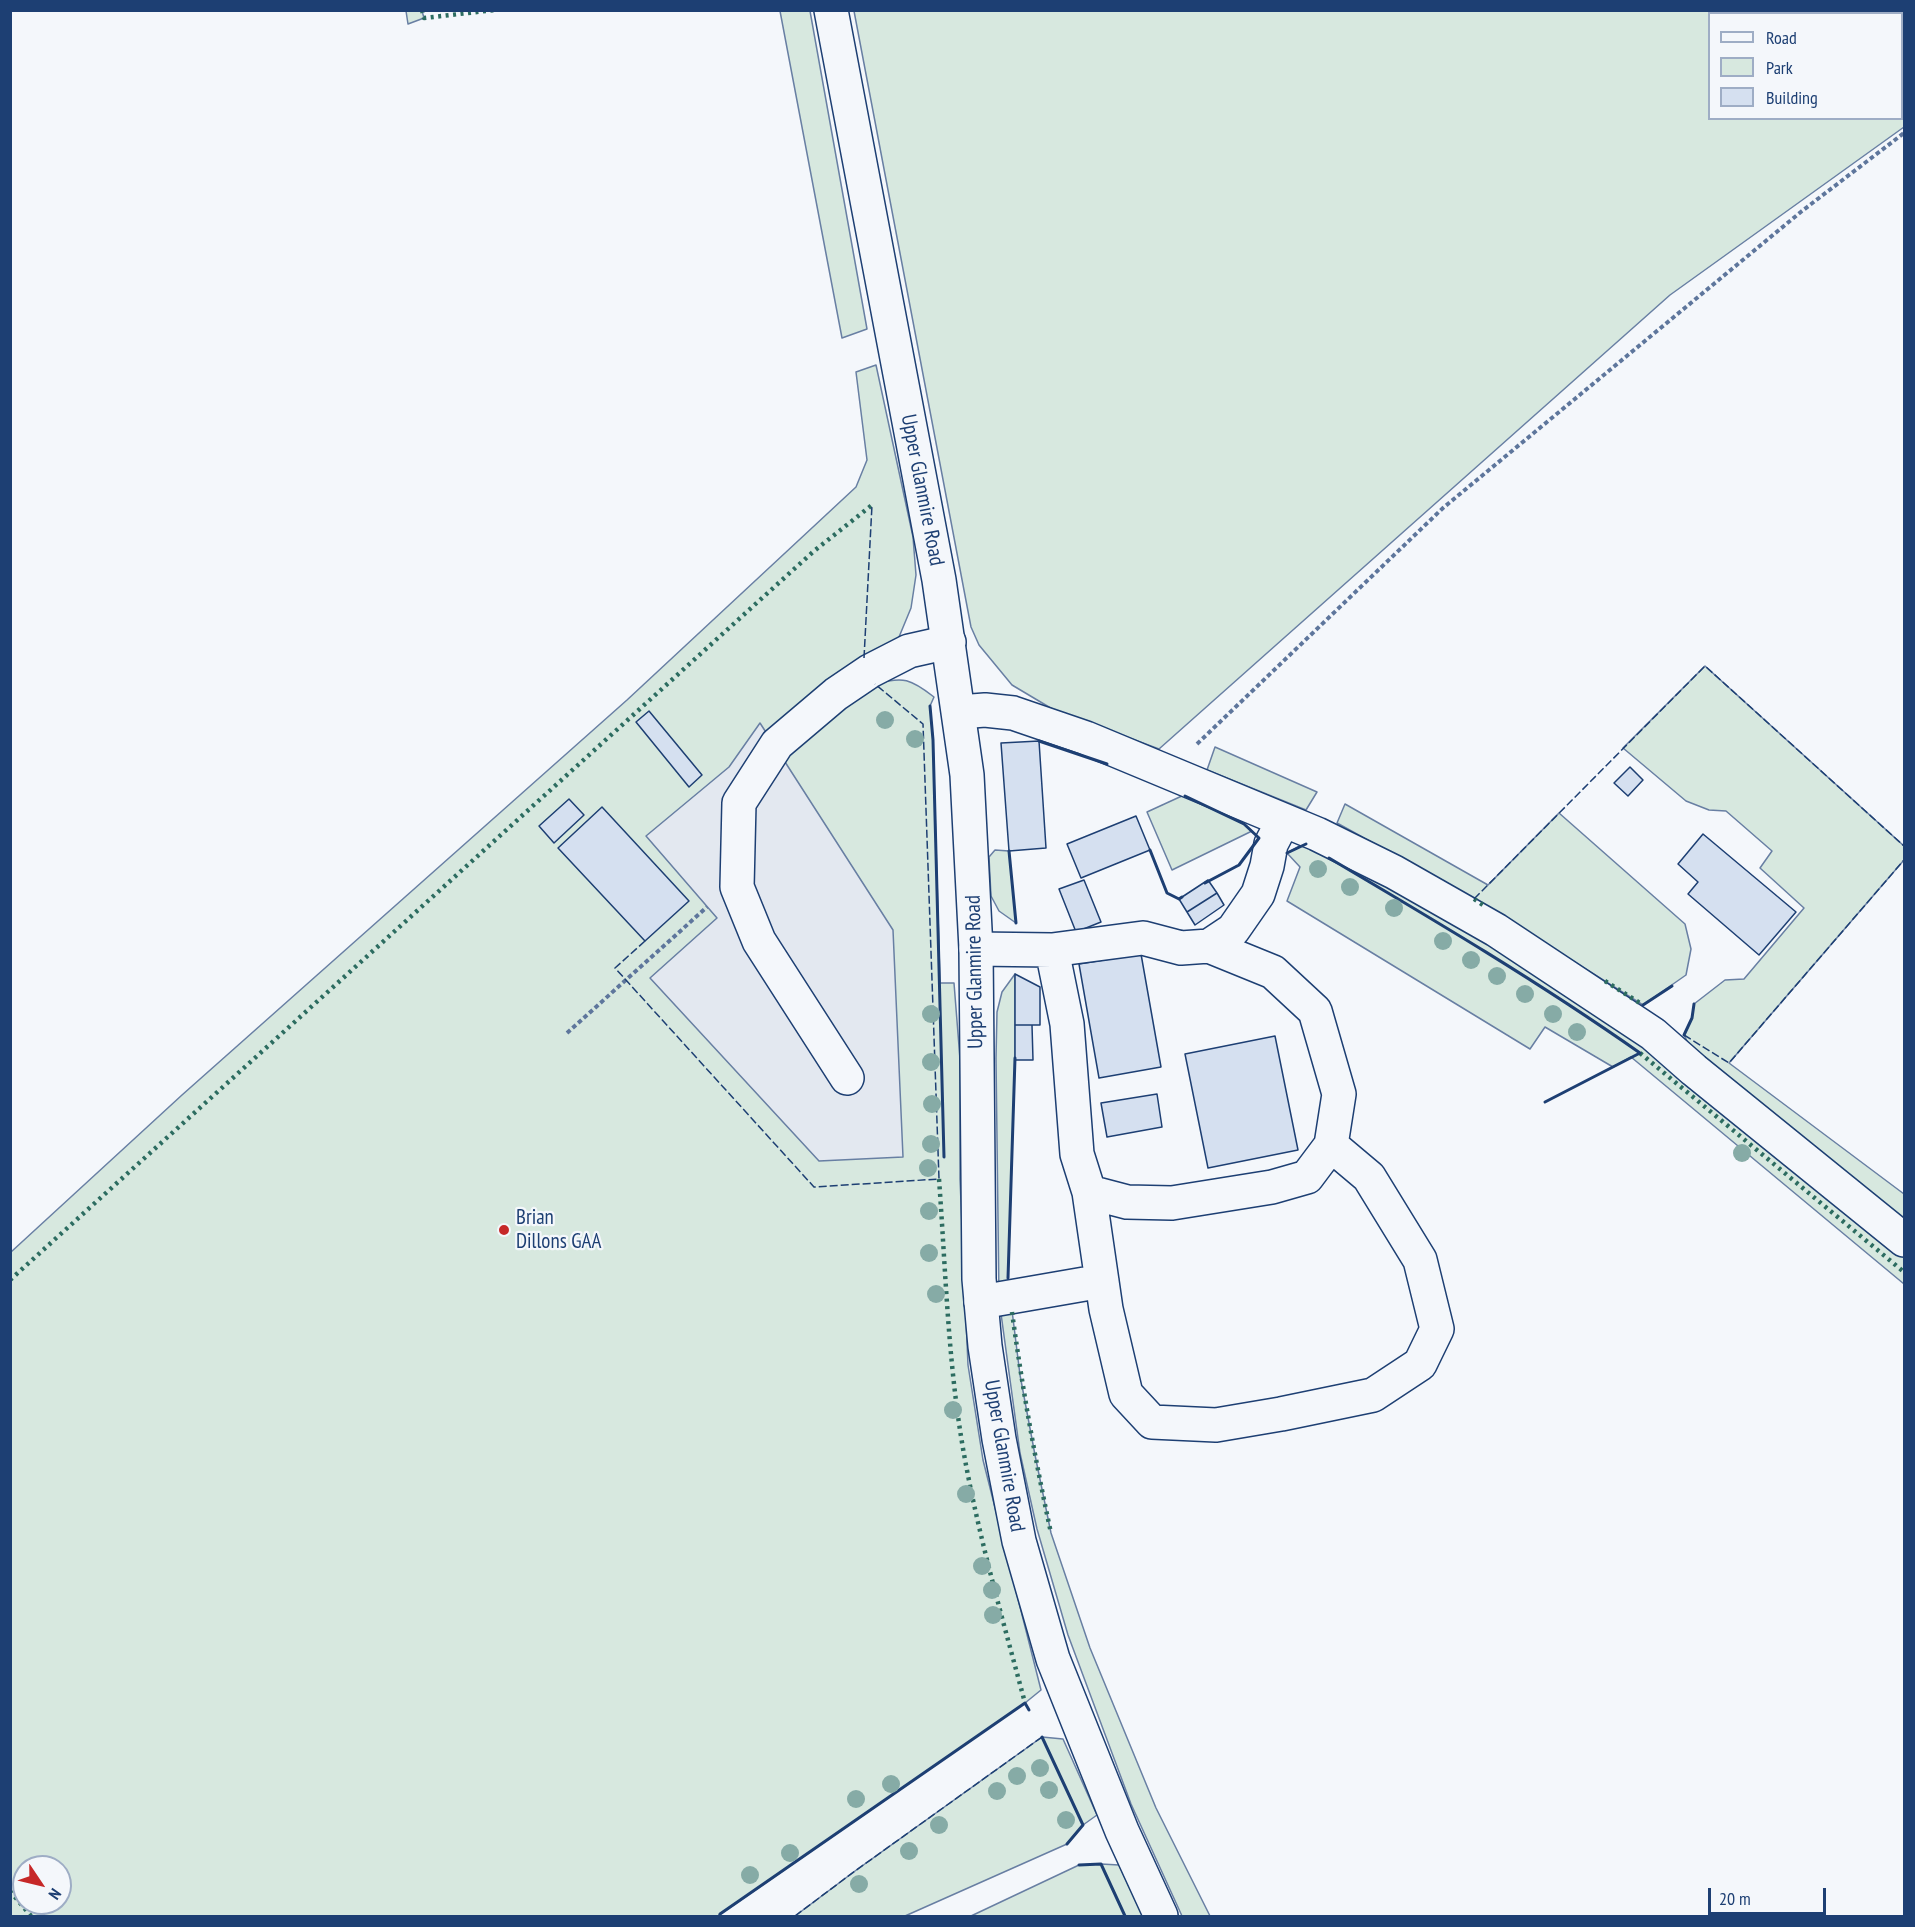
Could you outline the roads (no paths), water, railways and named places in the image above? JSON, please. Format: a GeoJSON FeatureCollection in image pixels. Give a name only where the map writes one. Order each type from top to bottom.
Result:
{"type":"FeatureCollection","features":[{"type":"Feature","properties":{"kind":"main road","name":"Upper Glanmire Road"},"geometry":{"type":"LineString","coordinates":[[831,10],[939,580],[967,775],[976,949],[979,1278],[985,1347],[999,1439],[1019,1540],[1037,1607],[1068,1702],[1161,1917]]}},
{"type":"Feature","properties":{"kind":"main road"},"geometry":{"type":"LineString","coordinates":[[847,1078],[759,941],[737,887],[739,803],[777,744],[836,694],[870,671],[909,651],[949,642]]}},
{"type":"Feature","properties":{"kind":"main road"},"geometry":{"type":"LineString","coordinates":[[959,711],[1013,712],[1086,738],[1317,834],[1404,878],[1496,930],[1614,1006],[1653,1034],[1694,1070],[1905,1240]]}},
{"type":"Feature","properties":{"kind":"main road"},"geometry":{"type":"LineString","coordinates":[[1209,946],[1233,930],[1258,894],[1267,867],[1271,844],[1283,821]]}},
{"type":"Feature","properties":{"kind":"main road"},"geometry":{"type":"LineString","coordinates":[[976,949],[1052,950],[1143,938],[1181,948],[1209,946],[1273,972],[1315,1011],[1339,1094],[1331,1145],[1307,1177],[1272,1187],[1172,1203],[1127,1202],[1089,1192]]}},
{"type":"Feature","properties":{"kind":"main road"},"geometry":{"type":"LineString","coordinates":[[1052,950],[1067,1024],[1077,1154],[1089,1192],[1106,1309],[1126,1394],[1152,1422],[1216,1425],[1373,1395],[1420,1364],[1437,1329],[1420,1260],[1369,1177],[1331,1145]]}},
{"type":"Feature","properties":{"kind":"main road"},"geometry":{"type":"LineString","coordinates":[[981,1302],[1102,1281]]}},
{"type":"Feature","properties":{"kind":"place","name":"Brian Dillons GAA"},"geometry":{"type":"Point","coordinates":[504,1230]}}]}
